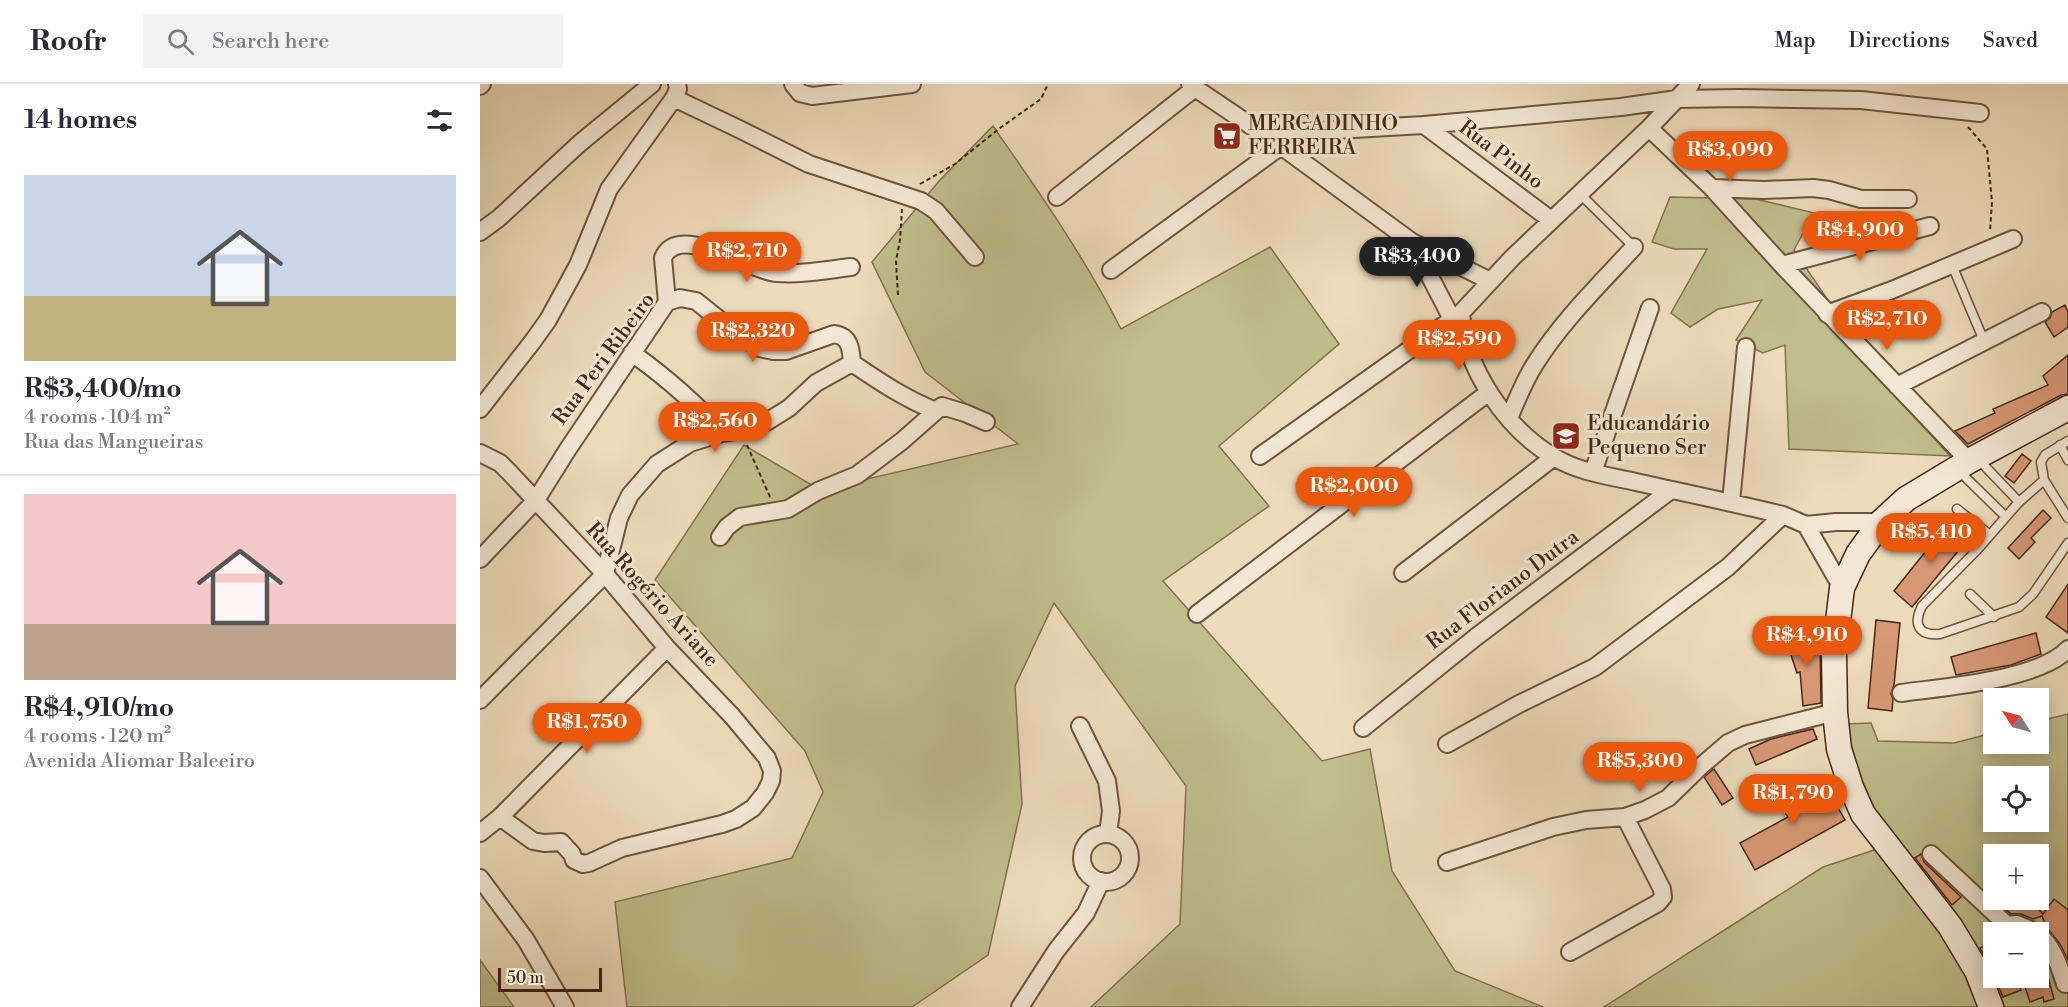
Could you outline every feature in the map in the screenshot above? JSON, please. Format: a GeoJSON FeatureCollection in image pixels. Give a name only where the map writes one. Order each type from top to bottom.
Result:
{"type":"FeatureCollection","features":[{"type":"Feature","properties":{"kind":"main road"},"geometry":{"type":"LineString","coordinates":[[1983,964],[1950,926],[1863,814],[1851,787],[1839,749],[1835,712],[1834,654],[1842,588],[1858,554],[1881,522],[1906,499],[1967,462],[2068,408]]}},
{"type":"Feature","properties":{"kind":"main road"},"geometry":{"type":"LineString","coordinates":[[1988,988],[1991,1007]]}},
{"type":"Feature","properties":{"kind":"street"},"geometry":{"type":"LineString","coordinates":[[480,232],[499,218],[580,143],[652,84]]}},
{"type":"Feature","properties":{"kind":"street"},"geometry":{"type":"LineString","coordinates":[[793,84],[800,93],[812,96],[912,84]]}},
{"type":"Feature","properties":{"kind":"street"},"geometry":{"type":"LineString","coordinates":[[1260,456],[1457,316],[1579,192],[1649,128],[1691,84]]}},
{"type":"Feature","properties":{"kind":"street"},"geometry":{"type":"LineString","coordinates":[[1057,197],[1192,86],[1281,146],[1412,242],[1490,281]]}},
{"type":"Feature","properties":{"kind":"street"},"geometry":{"type":"LineString","coordinates":[[480,409],[548,320],[578,265],[609,189],[676,91],[739,129],[809,164],[921,201],[936,211],[975,256]]}},
{"type":"Feature","properties":{"kind":"street"},"geometry":{"type":"LineString","coordinates":[[1264,134],[1424,125],[1621,107],[1677,99],[1861,100],[1980,113]]}},
{"type":"Feature","properties":{"kind":"street","name":"Rua Pinho"},"geometry":{"type":"LineString","coordinates":[[1424,125],[1551,220]]}},
{"type":"Feature","properties":{"kind":"street"},"geometry":{"type":"LineString","coordinates":[[1649,128],[1712,188],[1967,462]]}},
{"type":"Feature","properties":{"kind":"street"},"geometry":{"type":"LineString","coordinates":[[1111,270],[1281,146]]}},
{"type":"Feature","properties":{"kind":"street"},"geometry":{"type":"LineString","coordinates":[[1712,188],[1764,190],[1813,188],[1861,199],[1908,199]]}},
{"type":"Feature","properties":{"kind":"street"},"geometry":{"type":"LineString","coordinates":[[1782,265],[1930,226]]}},
{"type":"Feature","properties":{"kind":"street"},"geometry":{"type":"LineString","coordinates":[[1827,314],[2013,239]]}},
{"type":"Feature","properties":{"kind":"street"},"geometry":{"type":"LineString","coordinates":[[1412,242],[1457,316],[1468,351],[1490,392],[1509,418],[1554,457],[1593,472],[1783,514],[1806,525],[1881,522]]}},
{"type":"Feature","properties":{"kind":"street"},"geometry":{"type":"LineString","coordinates":[[667,302],[663,258],[665,252],[673,246],[696,246],[722,252],[754,267],[774,273],[850,267]]}},
{"type":"Feature","properties":{"kind":"street"},"geometry":{"type":"LineString","coordinates":[[1509,418],[1540,356],[1580,306],[1634,247]]}},
{"type":"Feature","properties":{"kind":"street","name":"Rua Peri Ribeiro"},"geometry":{"type":"LineString","coordinates":[[480,559],[536,500],[667,302],[680,298],[696,301],[741,337],[760,348],[773,351],[786,351],[834,334],[840,335],[848,342],[852,363]]}},
{"type":"Feature","properties":{"kind":"street"},"geometry":{"type":"LineString","coordinates":[[1593,472],[1650,308]]}},
{"type":"Feature","properties":{"kind":"street"},"geometry":{"type":"LineString","coordinates":[[1897,386],[2042,312]]}},
{"type":"Feature","properties":{"kind":"street"},"geometry":{"type":"LineString","coordinates":[[1731,502],[1746,346]]}},
{"type":"Feature","properties":{"kind":"street"},"geometry":{"type":"LineString","coordinates":[[632,353],[677,386],[698,405],[722,433]]}},
{"type":"Feature","properties":{"kind":"street"},"geometry":{"type":"LineString","coordinates":[[480,700],[605,574],[618,518],[630,495],[657,464],[673,452],[690,443],[722,433],[754,428],[789,408],[816,383],[852,363],[902,396],[936,411]]}},
{"type":"Feature","properties":{"kind":"street"},"geometry":{"type":"LineString","coordinates":[[1197,614],[1490,392]]}},
{"type":"Feature","properties":{"kind":"street"},"geometry":{"type":"LineString","coordinates":[[720,537],[727,527],[740,517],[788,509],[818,491],[857,475],[902,441],[942,406],[986,422]]}},
{"type":"Feature","properties":{"kind":"street","name":"Rua Rogério Ariane"},"geometry":{"type":"LineString","coordinates":[[480,453],[500,463],[605,574],[668,648],[719,701],[767,758],[772,771],[771,781],[765,793],[753,808],[736,819],[622,848],[589,863],[583,864],[574,860],[561,842],[534,841],[500,817]]}},
{"type":"Feature","properties":{"kind":"street"},"geometry":{"type":"LineString","coordinates":[[1403,573],[1554,457]]}},
{"type":"Feature","properties":{"kind":"street","name":"Rua Floriano Dutra"},"geometry":{"type":"LineString","coordinates":[[1363,728],[1476,638],[1671,490]]}},
{"type":"Feature","properties":{"kind":"street"},"geometry":{"type":"LineString","coordinates":[[1447,744],[1519,704],[1559,687],[1595,667],[1728,567],[1783,514]]}},
{"type":"Feature","properties":{"kind":"street"},"geometry":{"type":"LineString","coordinates":[[1806,525],[1842,588]]}},
{"type":"Feature","properties":{"kind":"street"},"geometry":{"type":"LineString","coordinates":[[480,833],[500,817],[668,648]]}},
{"type":"Feature","properties":{"kind":"street"},"geometry":{"type":"LineString","coordinates":[[1901,693],[1988,680],[2034,669],[2056,659],[2068,649]]}},
{"type":"Feature","properties":{"kind":"street"},"geometry":{"type":"LineString","coordinates":[[1447,862],[1553,827],[1586,820],[1625,817],[1668,798],[1728,743],[1745,735],[1835,712]]}},
{"type":"Feature","properties":{"kind":"street"},"geometry":{"type":"LineString","coordinates":[[1080,726],[1107,781],[1111,811],[1108,834]]}},
{"type":"Feature","properties":{"kind":"street"},"geometry":{"type":"LineString","coordinates":[[1570,952],[1658,903],[1663,897],[1662,889],[1625,817]]}},
{"type":"Feature","properties":{"kind":"street"},"geometry":{"type":"LineString","coordinates":[[1101,834],[1108,834],[1122,840],[1130,853],[1130,860],[1128,868],[1117,879],[1101,881],[1087,873],[1082,857],[1088,842],[1101,834]]}},
{"type":"Feature","properties":{"kind":"street"},"geometry":{"type":"LineString","coordinates":[[1931,854],[2001,922]]}},
{"type":"Feature","properties":{"kind":"street"},"geometry":{"type":"LineString","coordinates":[[480,878],[526,940],[565,1007]]}},
{"type":"Feature","properties":{"kind":"street"},"geometry":{"type":"LineString","coordinates":[[1020,1007],[1056,951],[1086,913],[1101,881]]}},
{"type":"Feature","properties":{"kind":"street"},"geometry":{"type":"LineString","coordinates":[[2049,944],[2065,984]]}},
{"type":"Feature","properties":{"kind":"lane"},"geometry":{"type":"LineString","coordinates":[[1579,192],[1634,247]]}},
{"type":"Feature","properties":{"kind":"lane"},"geometry":{"type":"LineString","coordinates":[[1952,265],[1984,341]]}},
{"type":"Feature","properties":{"kind":"lane"},"geometry":{"type":"LineString","coordinates":[[2068,460],[2064,443],[2045,455],[2041,462],[2044,480],[2068,518]]}},
{"type":"Feature","properties":{"kind":"lane"},"geometry":{"type":"LineString","coordinates":[[1967,462],[2019,502]]}},
{"type":"Feature","properties":{"kind":"lane"},"geometry":{"type":"LineString","coordinates":[[1967,462],[2006,517]]}},
{"type":"Feature","properties":{"kind":"lane"},"geometry":{"type":"LineString","coordinates":[[2044,480],[2019,502],[1922,606],[1917,619],[1921,630],[1929,635],[1940,634],[2019,607],[2033,594],[2068,543]]}},
{"type":"Feature","properties":{"kind":"lane"},"geometry":{"type":"LineString","coordinates":[[1957,508],[1990,535]]}},
{"type":"Feature","properties":{"kind":"lane"},"geometry":{"type":"LineString","coordinates":[[1970,594],[1994,617]]}},
{"type":"Feature","properties":{"kind":"path"},"geometry":{"type":"LineString","coordinates":[[898,295],[896,261],[900,240],[902,194],[955,164],[1041,99],[1048,84]]}},
{"type":"Feature","properties":{"kind":"path"},"geometry":{"type":"LineString","coordinates":[[1952,109],[1987,149],[1992,202],[1989,249]]}},
{"type":"Feature","properties":{"kind":"path"},"geometry":{"type":"LineString","coordinates":[[740,431],[777,511]]}},
{"type":"Feature","properties":{"kind":"shaded area"},"geometry":{"type":"Polygon","coordinates":[[[993,126],[1076,250],[1121,329],[1270,247],[1339,344],[1219,446],[1269,506],[1163,581],[1322,761],[1370,749],[1392,871],[1455,971],[1543,1007],[1091,1007],[1180,924],[1186,786],[1054,603],[1015,686],[1022,804],[988,955],[912,1007],[627,1007],[615,902],[792,858],[823,792],[805,751],[655,580],[744,445],[820,490],[1018,444],[925,372],[872,262],[939,181],[993,126]]]}},
{"type":"Feature","properties":{"kind":"shaded area"},"geometry":{"type":"Polygon","coordinates":[[[1670,197],[1756,199],[1814,213],[1794,250],[1884,383],[1950,456],[1789,449],[1785,345],[1763,353],[1736,340],[1762,300],[1718,309],[1690,327],[1671,313],[1707,249],[1674,249],[1652,242],[1670,197]]]}},
{"type":"Feature","properties":{"kind":"shaded area"},"geometry":{"type":"Polygon","coordinates":[[[2068,714],[2068,1007],[1604,1007],[1823,867],[1877,849],[1846,724],[1871,723],[1878,741],[1954,743],[1983,736],[1983,754],[2049,754],[2049,719],[2068,714]]]}},
{"type":"Feature","properties":{"kind":"shaded area"},"geometry":{"type":"Polygon","coordinates":[[[480,960],[514,1007],[480,1007],[480,960]]]}},
{"type":"Feature","properties":{"kind":"building"},"geometry":{"type":"Polygon","coordinates":[[[2065,305],[2068,312],[2068,327],[2054,337],[2045,322],[2050,318],[2052,312],[2065,305]]]}},
{"type":"Feature","properties":{"kind":"building"},"geometry":{"type":"Polygon","coordinates":[[[2068,355],[2068,394],[2061,395],[1968,444],[1955,431],[1995,413],[1993,409],[2048,385],[2043,376],[2068,355]]]}},
{"type":"Feature","properties":{"kind":"building"},"geometry":{"type":"Polygon","coordinates":[[[2022,454],[2031,461],[2014,483],[2005,476],[2022,454]]]}},
{"type":"Feature","properties":{"kind":"building"},"geometry":{"type":"Polygon","coordinates":[[[2043,510],[2051,518],[2031,538],[2035,542],[2019,559],[2008,548],[2043,510]]]}},
{"type":"Feature","properties":{"kind":"building"},"geometry":{"type":"Polygon","coordinates":[[[1949,522],[1968,539],[1912,607],[1894,591],[1949,522]]]}},
{"type":"Feature","properties":{"kind":"building"},"geometry":{"type":"Polygon","coordinates":[[[2068,584],[2068,633],[2046,617],[2068,584]]]}},
{"type":"Feature","properties":{"kind":"building"},"geometry":{"type":"Polygon","coordinates":[[[1876,620],[1900,623],[1894,685],[1891,694],[1892,711],[1868,708],[1876,620]]]}},
{"type":"Feature","properties":{"kind":"building"},"geometry":{"type":"Polygon","coordinates":[[[2036,633],[2041,654],[2011,665],[1956,675],[1951,657],[2036,633]]]}},
{"type":"Feature","properties":{"kind":"building"},"geometry":{"type":"Polygon","coordinates":[[[1804,634],[1807,643],[1820,638],[1821,703],[1803,706],[1800,672],[1797,673],[1786,640],[1804,634]]]}},
{"type":"Feature","properties":{"kind":"building"},"geometry":{"type":"Polygon","coordinates":[[[1813,729],[1817,739],[1756,765],[1749,749],[1771,739],[1813,729]]]}},
{"type":"Feature","properties":{"kind":"building"},"geometry":{"type":"Polygon","coordinates":[[[1714,769],[1733,798],[1722,805],[1704,777],[1714,769]]]}},
{"type":"Feature","properties":{"kind":"building"},"geometry":{"type":"Polygon","coordinates":[[[1801,780],[1814,803],[1830,794],[1845,820],[1755,870],[1740,843],[1788,817],[1775,796],[1801,780]]]}},
{"type":"Feature","properties":{"kind":"building"},"geometry":{"type":"Polygon","coordinates":[[[1921,854],[1924,862],[1961,897],[1952,905],[1915,858],[1921,854]]]}},
{"type":"Feature","properties":{"kind":"building"},"geometry":{"type":"Polygon","coordinates":[[[2054,899],[2068,910],[2068,960],[2060,944],[2049,930],[2049,922],[2044,922],[2042,916],[2033,919],[2021,914],[2011,914],[2007,910],[2039,910],[2043,914],[2049,910],[2054,899]]]}},
{"type":"Feature","properties":{"kind":"building"},"geometry":{"type":"Polygon","coordinates":[[[2049,981],[2054,999],[2044,1002],[2043,997],[2030,1002],[2025,988],[2049,988],[2049,981]]]}},
{"type":"Feature","properties":{"kind":"building"},"geometry":{"type":"Polygon","coordinates":[[[1999,988],[2020,988],[2021,990],[2003,997],[1999,988]]]}},
{"type":"Feature","properties":{"kind":"place","name":"MERCADINHO FERREIRA"},"geometry":{"type":"Point","coordinates":[1227,136]}},
{"type":"Feature","properties":{"kind":"place","name":"Educandário Pequeno Ser"},"geometry":{"type":"Point","coordinates":[1566,436]}}]}
